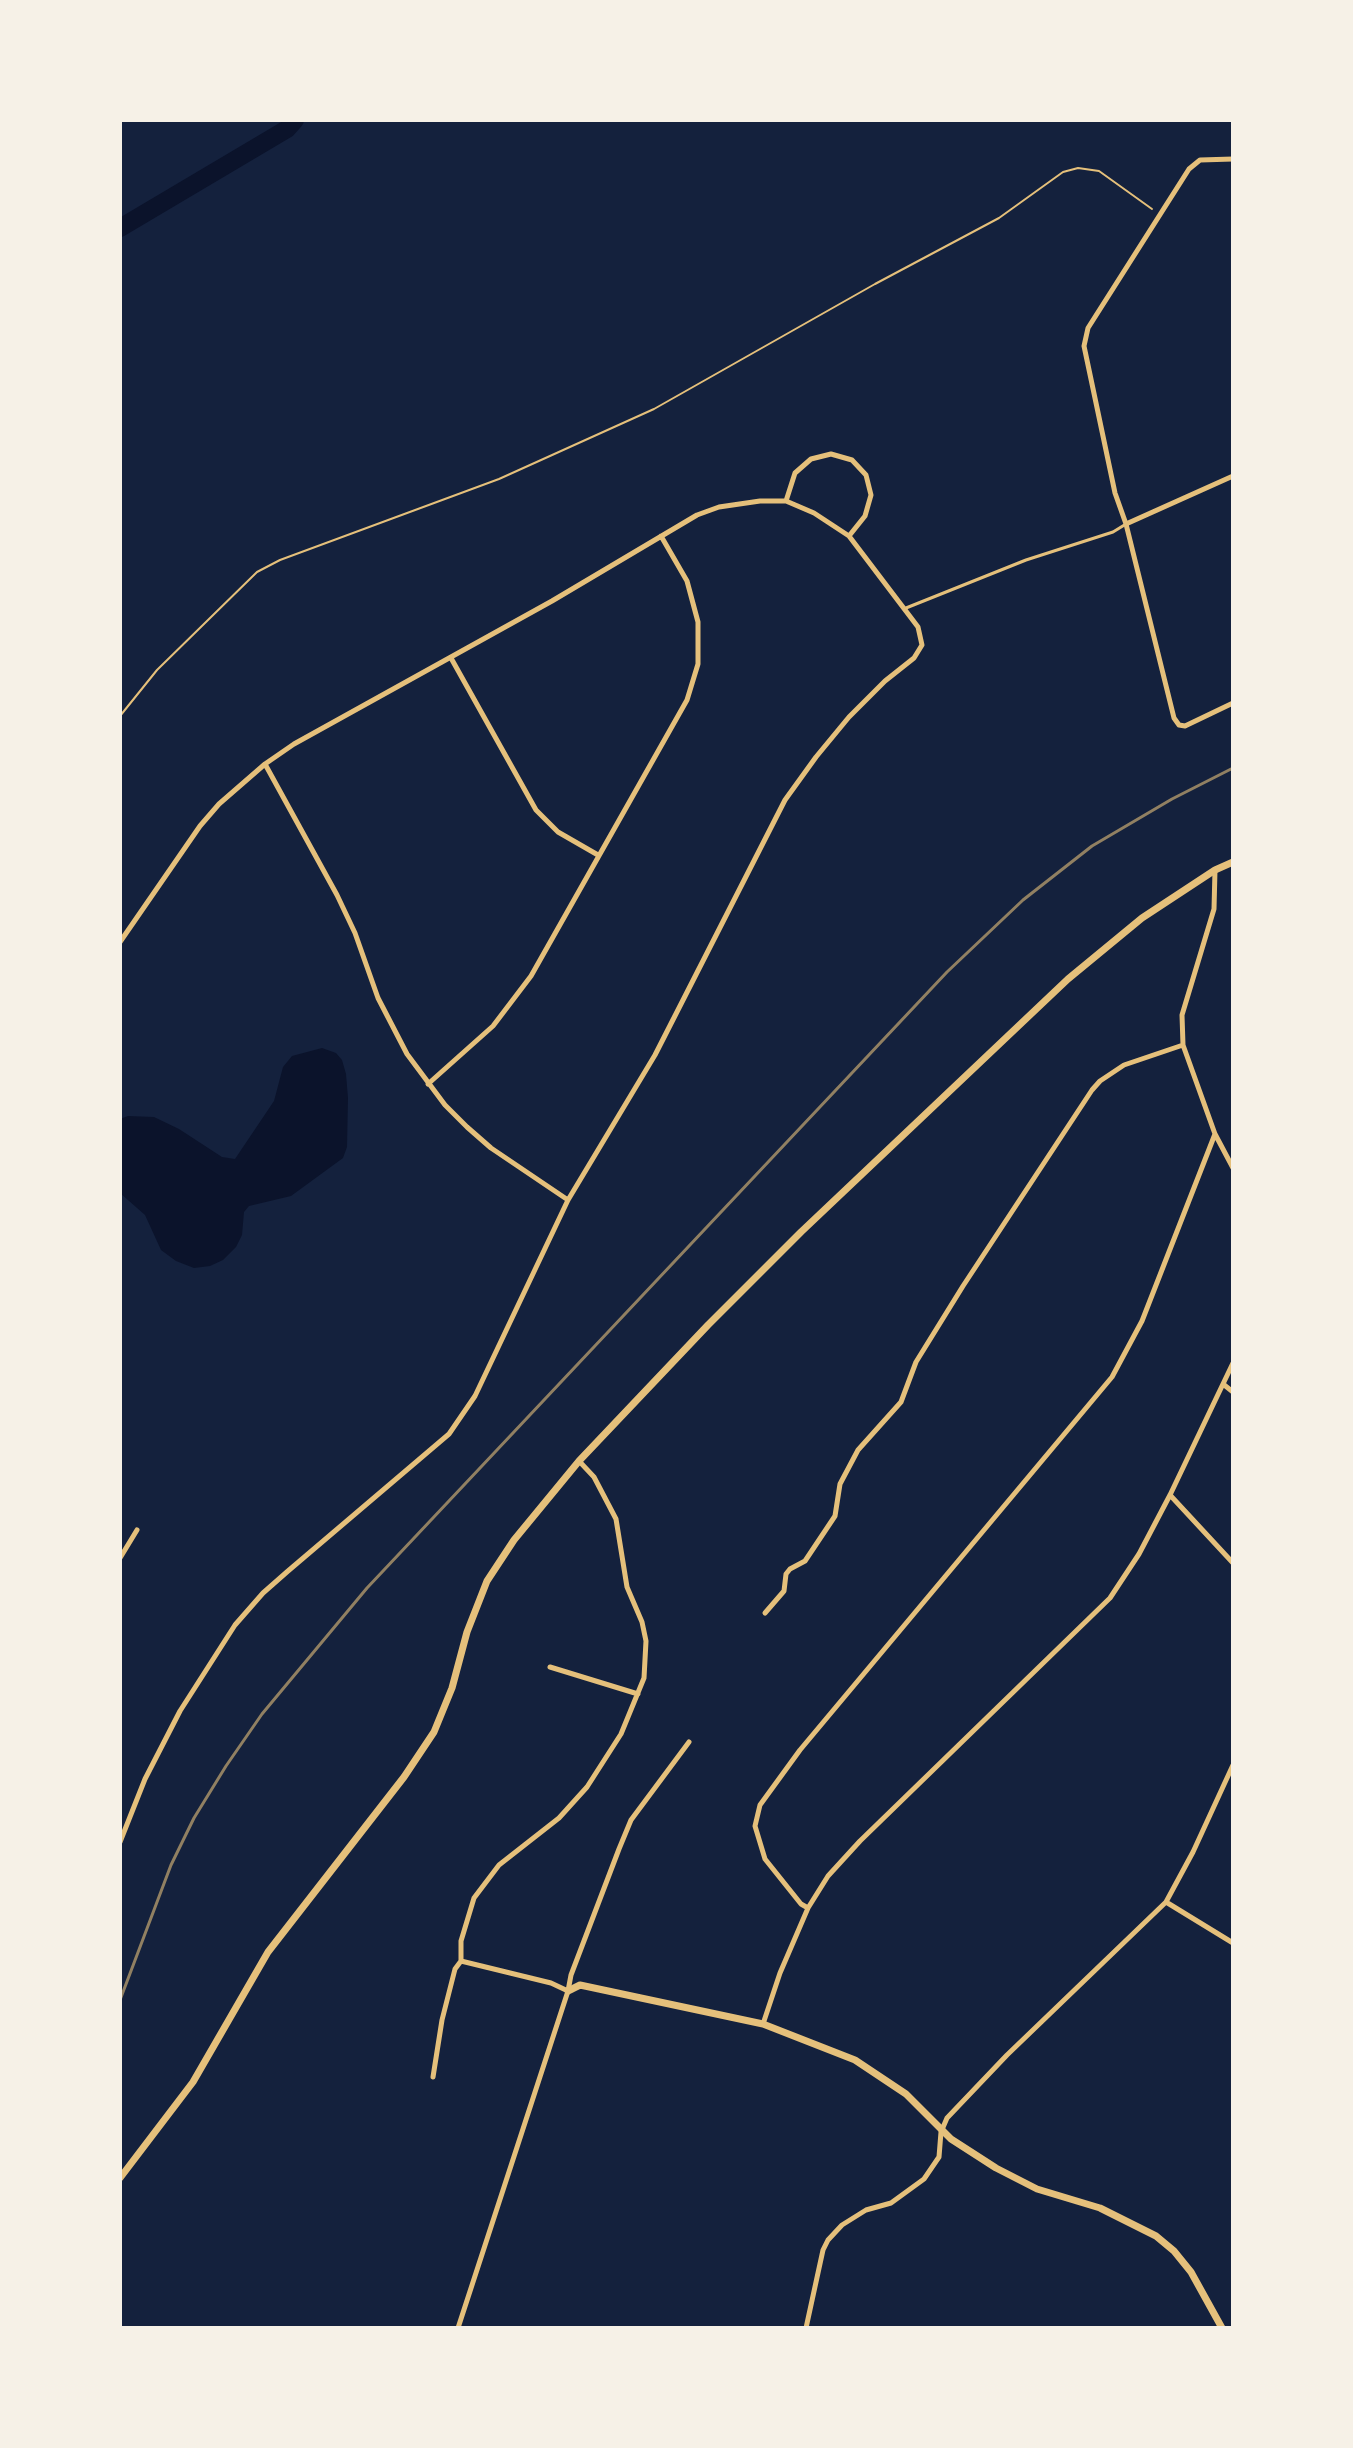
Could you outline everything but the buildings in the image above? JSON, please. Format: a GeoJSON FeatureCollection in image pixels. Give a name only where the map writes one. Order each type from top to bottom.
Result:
{"type":"FeatureCollection","features":[{"type":"Feature","properties":{"kind":"street"},"geometry":{"type":"LineString","coordinates":[[1233,159],[1200,160],[1189,169],[1088,328],[1084,346],[1115,493],[1126,524],[1174,718],[1179,725],[1185,726],[1233,703]]}},
{"type":"Feature","properties":{"kind":"street"},"geometry":{"type":"LineString","coordinates":[[786,501],[795,473],[811,459],[831,454],[852,460],[866,475],[871,495],[865,516],[849,536]]}},
{"type":"Feature","properties":{"kind":"street"},"geometry":{"type":"LineString","coordinates":[[1126,524],[1233,476]]}},
{"type":"Feature","properties":{"kind":"street"},"geometry":{"type":"LineString","coordinates":[[120,942],[200,826],[219,804],[265,764],[294,744],[451,658],[686,520],[719,507],[744,502],[786,501],[814,513],[849,536],[918,627],[922,645],[914,658],[885,681],[849,717],[785,800],[655,1055],[568,1200],[489,1371],[457,1422],[449,1434],[263,1593],[235,1625],[180,1711],[145,1779],[120,1842]]}},
{"type":"Feature","properties":{"kind":"street"},"geometry":{"type":"LineString","coordinates":[[428,1084],[470,1049],[531,976],[681,711],[691,688],[698,664],[698,622],[692,595],[661,536]]}},
{"type":"Feature","properties":{"kind":"street"},"geometry":{"type":"LineString","coordinates":[[451,658],[536,810],[558,832],[598,855]]}},
{"type":"Feature","properties":{"kind":"street"},"geometry":{"type":"LineString","coordinates":[[265,764],[337,895],[391,1027],[428,1084],[491,1148],[568,1200]]}},
{"type":"Feature","properties":{"kind":"street"},"geometry":{"type":"LineString","coordinates":[[120,2178],[193,2082],[268,1952],[404,1777],[434,1732],[452,1688],[467,1632],[487,1581],[514,1540],[579,1461],[801,1232],[1068,979],[1142,918],[1215,870],[1233,862]]}},
{"type":"Feature","properties":{"kind":"street"},"geometry":{"type":"LineString","coordinates":[[1215,870],[1214,909],[1182,1015],[1183,1045],[1215,1134],[1233,1168]]}},
{"type":"Feature","properties":{"kind":"street"},"geometry":{"type":"LineString","coordinates":[[765,1613],[784,1591],[786,1574],[805,1561],[835,1516],[840,1484],[858,1450],[901,1402],[924,1349],[1084,1101],[1100,1081],[1124,1065],[1183,1045]]}},
{"type":"Feature","properties":{"kind":"street"},"geometry":{"type":"LineString","coordinates":[[808,1908],[801,1904],[765,1859],[755,1826],[760,1805],[800,1750],[1112,1377],[1142,1321],[1215,1134]]}},
{"type":"Feature","properties":{"kind":"street"},"geometry":{"type":"LineString","coordinates":[[763,2024],[780,1973],[808,1908],[828,1876],[860,1841],[1110,1598],[1139,1554],[1170,1495],[1233,1363]]}},
{"type":"Feature","properties":{"kind":"street"},"geometry":{"type":"LineString","coordinates":[[1223,1384],[1233,1392]]}},
{"type":"Feature","properties":{"kind":"street"},"geometry":{"type":"LineString","coordinates":[[433,2077],[442,2020],[455,1969],[461,1961],[461,1941],[480,1888],[499,1865],[575,1803],[608,1759],[630,1716],[645,1669],[646,1641],[642,1622],[627,1587],[621,1537],[612,1510],[594,1477],[579,1461]]}},
{"type":"Feature","properties":{"kind":"street"},"geometry":{"type":"LineString","coordinates":[[1170,1495],[1233,1563]]}},
{"type":"Feature","properties":{"kind":"street"},"geometry":{"type":"LineString","coordinates":[[120,1558],[137,1530]]}},
{"type":"Feature","properties":{"kind":"street"},"geometry":{"type":"LineString","coordinates":[[550,1667],[638,1694]]}},
{"type":"Feature","properties":{"kind":"street"},"geometry":{"type":"LineString","coordinates":[[458,2328],[571,1975],[631,1820],[689,1742]]}},
{"type":"Feature","properties":{"kind":"street"},"geometry":{"type":"LineString","coordinates":[[806,2328],[823,2250],[828,2240],[842,2225],[866,2210],[891,2203],[924,2179],[939,2157],[941,2132],[947,2118],[1007,2055],[1166,1902],[1233,1765]]}},
{"type":"Feature","properties":{"kind":"street"},"geometry":{"type":"LineString","coordinates":[[1166,1902],[1233,1943]]}},
{"type":"Feature","properties":{"kind":"street"},"geometry":{"type":"LineString","coordinates":[[461,1961],[551,1983],[568,1991]]}},
{"type":"Feature","properties":{"kind":"street"},"geometry":{"type":"LineString","coordinates":[[568,1991],[580,1985],[763,2024],[855,2060],[906,2094],[941,2132],[1018,2180],[1100,2208],[1156,2236],[1174,2251],[1197,2280],[1222,2328]]}},
{"type":"Feature","properties":{"kind":"lane"},"geometry":{"type":"LineString","coordinates":[[904,609],[1026,560],[1113,532],[1126,524]]}},
{"type":"Feature","properties":{"kind":"path"},"geometry":{"type":"LineString","coordinates":[[120,716],[157,670],[257,572],[280,560],[499,479],[654,409],[999,218],[1063,172],[1078,168],[1099,171],[1159,214]]}},
{"type":"Feature","properties":{"kind":"water"},"geometry":{"type":"Polygon","coordinates":[[[322,1048],[336,1053],[342,1060],[346,1074],[347,1147],[343,1158],[291,1196],[249,1206],[244,1212],[242,1235],[236,1247],[223,1260],[194,1268],[176,1261],[161,1250],[145,1215],[120,1193],[120,1119],[128,1116],[154,1117],[222,1157],[235,1159],[274,1101],[283,1067],[292,1056],[322,1048]]]}},
{"type":"Feature","properties":{"kind":"waterway"},"geometry":{"type":"LineString","coordinates":[[120,228],[287,129],[295,120]]}},
{"type":"Feature","properties":{"kind":"railway"},"geometry":{"type":"LineString","coordinates":[[120,2000],[171,1865],[194,1818],[262,1714],[367,1588],[947,972],[1023,900],[1092,846],[1172,799],[1233,768]]}}]}
